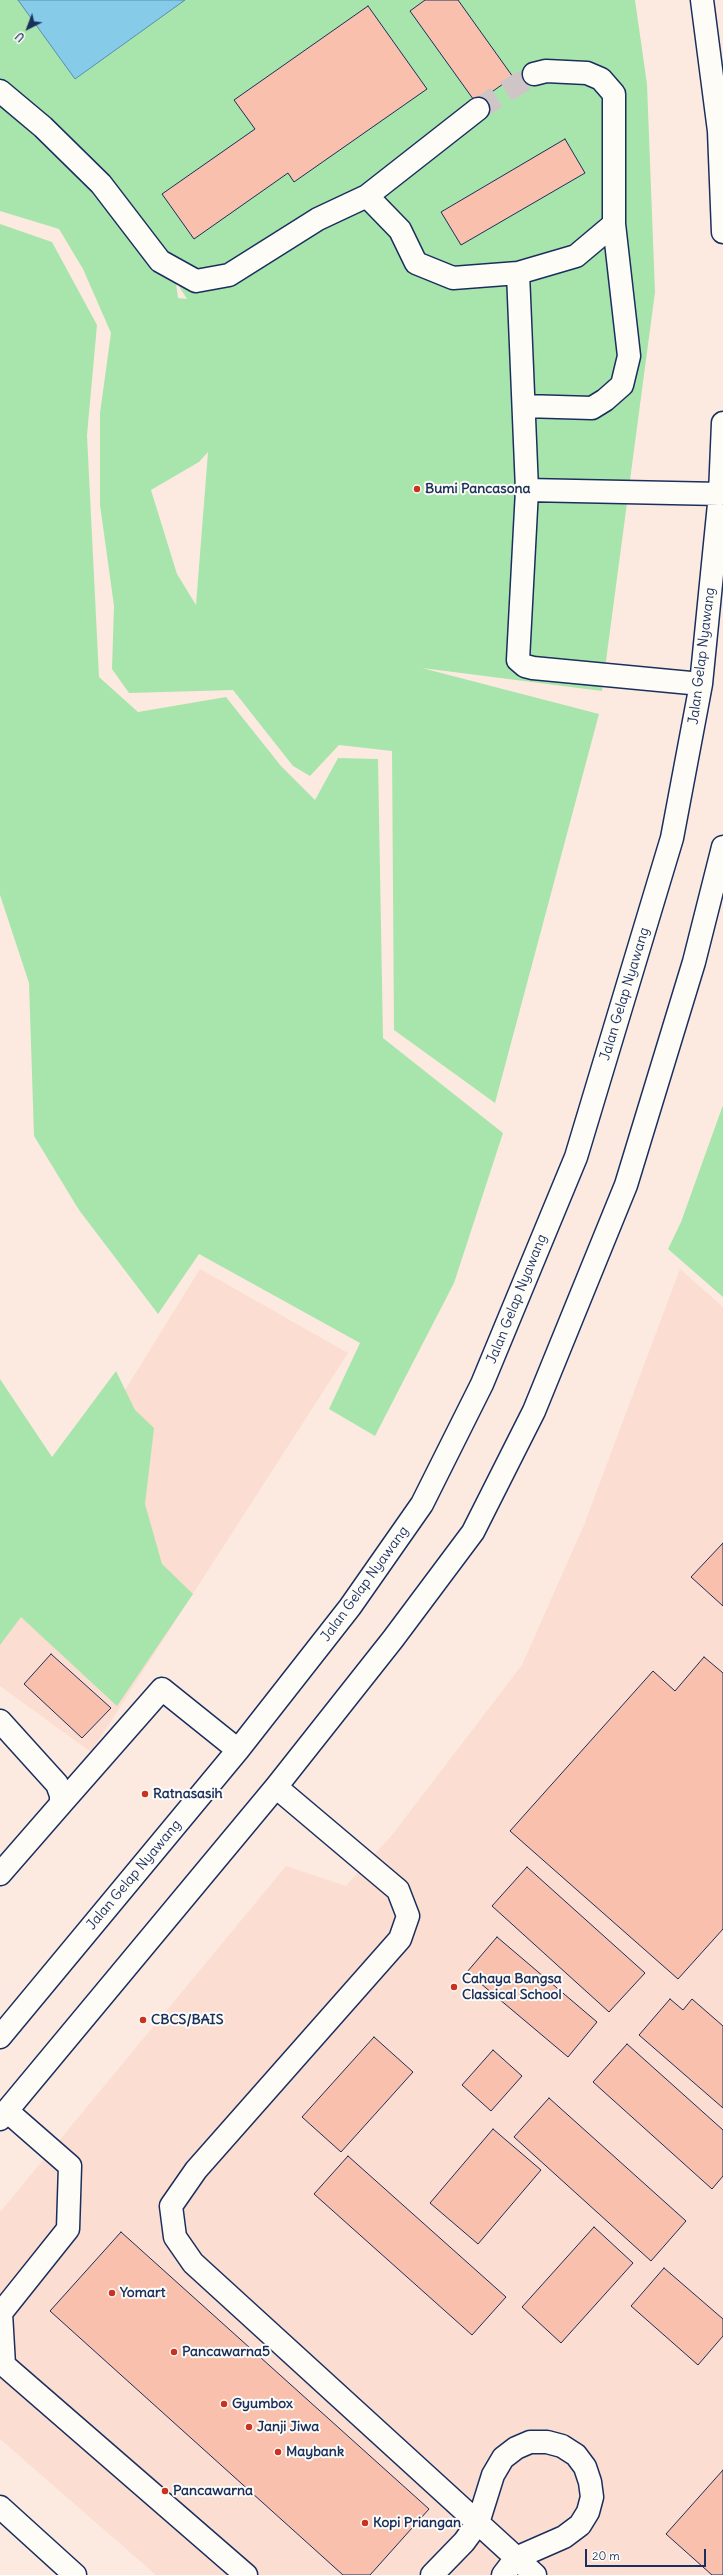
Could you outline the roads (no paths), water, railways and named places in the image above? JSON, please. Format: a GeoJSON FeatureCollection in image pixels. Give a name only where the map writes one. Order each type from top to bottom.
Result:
{"type":"FeatureCollection","features":[{"type":"Feature","properties":{"kind":"street"},"geometry":{"type":"LineString","coordinates":[[702,0],[719,130],[723,232]]}},
{"type":"Feature","properties":{"kind":"street"},"geometry":{"type":"LineString","coordinates":[[524,406],[592,408],[605,400],[622,385],[629,356],[614,224],[614,94],[601,80],[587,73],[546,72],[534,74]]}},
{"type":"Feature","properties":{"kind":"street"},"geometry":{"type":"LineString","coordinates":[[0,91],[43,127],[101,184],[160,261],[196,281],[229,275],[318,219],[368,196],[478,109]]}},
{"type":"Feature","properties":{"kind":"street"},"geometry":{"type":"LineString","coordinates":[[368,196],[400,230],[416,264],[453,278],[518,273],[576,256],[614,224]]}},
{"type":"Feature","properties":{"kind":"street"},"geometry":{"type":"LineString","coordinates":[[518,273],[527,490],[518,660],[524,666],[533,668],[701,684]]}},
{"type":"Feature","properties":{"kind":"street","name":"Jalan Gelap Nyawang"},"geometry":{"type":"LineString","coordinates":[[0,2037],[238,1750],[350,1607],[422,1504],[482,1384],[576,1157],[672,838],[701,684],[720,494],[723,423]]}},
{"type":"Feature","properties":{"kind":"street"},"geometry":{"type":"LineString","coordinates":[[527,490],[720,494]]}},
{"type":"Feature","properties":{"kind":"street"},"geometry":{"type":"LineString","coordinates":[[246,2575],[4,2365],[1,2313],[68,2229],[70,2166],[3,2115],[276,1787],[388,1646],[473,1532],[534,1411],[626,1186],[694,962],[723,847]]}},
{"type":"Feature","properties":{"kind":"street"},"geometry":{"type":"LineString","coordinates":[[0,1874],[162,1688],[238,1750]]}},
{"type":"Feature","properties":{"kind":"street"},"geometry":{"type":"LineString","coordinates":[[0,1721],[57,1784],[61,1795],[61,1804]]}},
{"type":"Feature","properties":{"kind":"street"},"geometry":{"type":"LineString","coordinates":[[276,1787],[398,1890],[408,1916],[400,1939],[196,2170],[171,2206],[175,2237],[193,2262],[478,2523],[509,2567],[535,2575]]}},
{"type":"Feature","properties":{"kind":"street"},"geometry":{"type":"LineString","coordinates":[[432,2575],[464,2542],[478,2523],[493,2475],[503,2458],[516,2448],[530,2442],[547,2442],[562,2446],[576,2455],[585,2467],[590,2482],[592,2497],[588,2512],[580,2525],[564,2537],[509,2567]]}},
{"type":"Feature","properties":{"kind":"street"},"geometry":{"type":"LineString","coordinates":[[0,2507],[75,2575]]}},
{"type":"Feature","properties":{"kind":"water"},"geometry":{"type":"Polygon","coordinates":[[[18,0],[185,0],[75,79],[18,0]]]}},
{"type":"Feature","properties":{"kind":"tunnel"},"geometry":{"type":"LineString","coordinates":[[478,109],[534,74]]}},
{"type":"Feature","properties":{"kind":"place","name":"Bumi Pancasona"},"geometry":{"type":"Point","coordinates":[417,489]}},
{"type":"Feature","properties":{"kind":"place","name":"Ratnasasih"},"geometry":{"type":"Point","coordinates":[145,1794]}},
{"type":"Feature","properties":{"kind":"place","name":"Cahaya Bangsa Classical School"},"geometry":{"type":"Point","coordinates":[454,1987]}},
{"type":"Feature","properties":{"kind":"place","name":"CBCS/BAIS"},"geometry":{"type":"Point","coordinates":[143,2020]}},
{"type":"Feature","properties":{"kind":"place","name":"Yomart"},"geometry":{"type":"Point","coordinates":[112,2293]}},
{"type":"Feature","properties":{"kind":"place","name":"Pancawarna5"},"geometry":{"type":"Point","coordinates":[174,2352]}},
{"type":"Feature","properties":{"kind":"place","name":"Gyumbox"},"geometry":{"type":"Point","coordinates":[224,2404]}},
{"type":"Feature","properties":{"kind":"place","name":"Janji Jiwa"},"geometry":{"type":"Point","coordinates":[249,2427]}},
{"type":"Feature","properties":{"kind":"place","name":"Maybank"},"geometry":{"type":"Point","coordinates":[278,2452]}},
{"type":"Feature","properties":{"kind":"place","name":"Pancawarna"},"geometry":{"type":"Point","coordinates":[165,2491]}},
{"type":"Feature","properties":{"kind":"place","name":"Kopi Priangan"},"geometry":{"type":"Point","coordinates":[365,2523]}}]}
